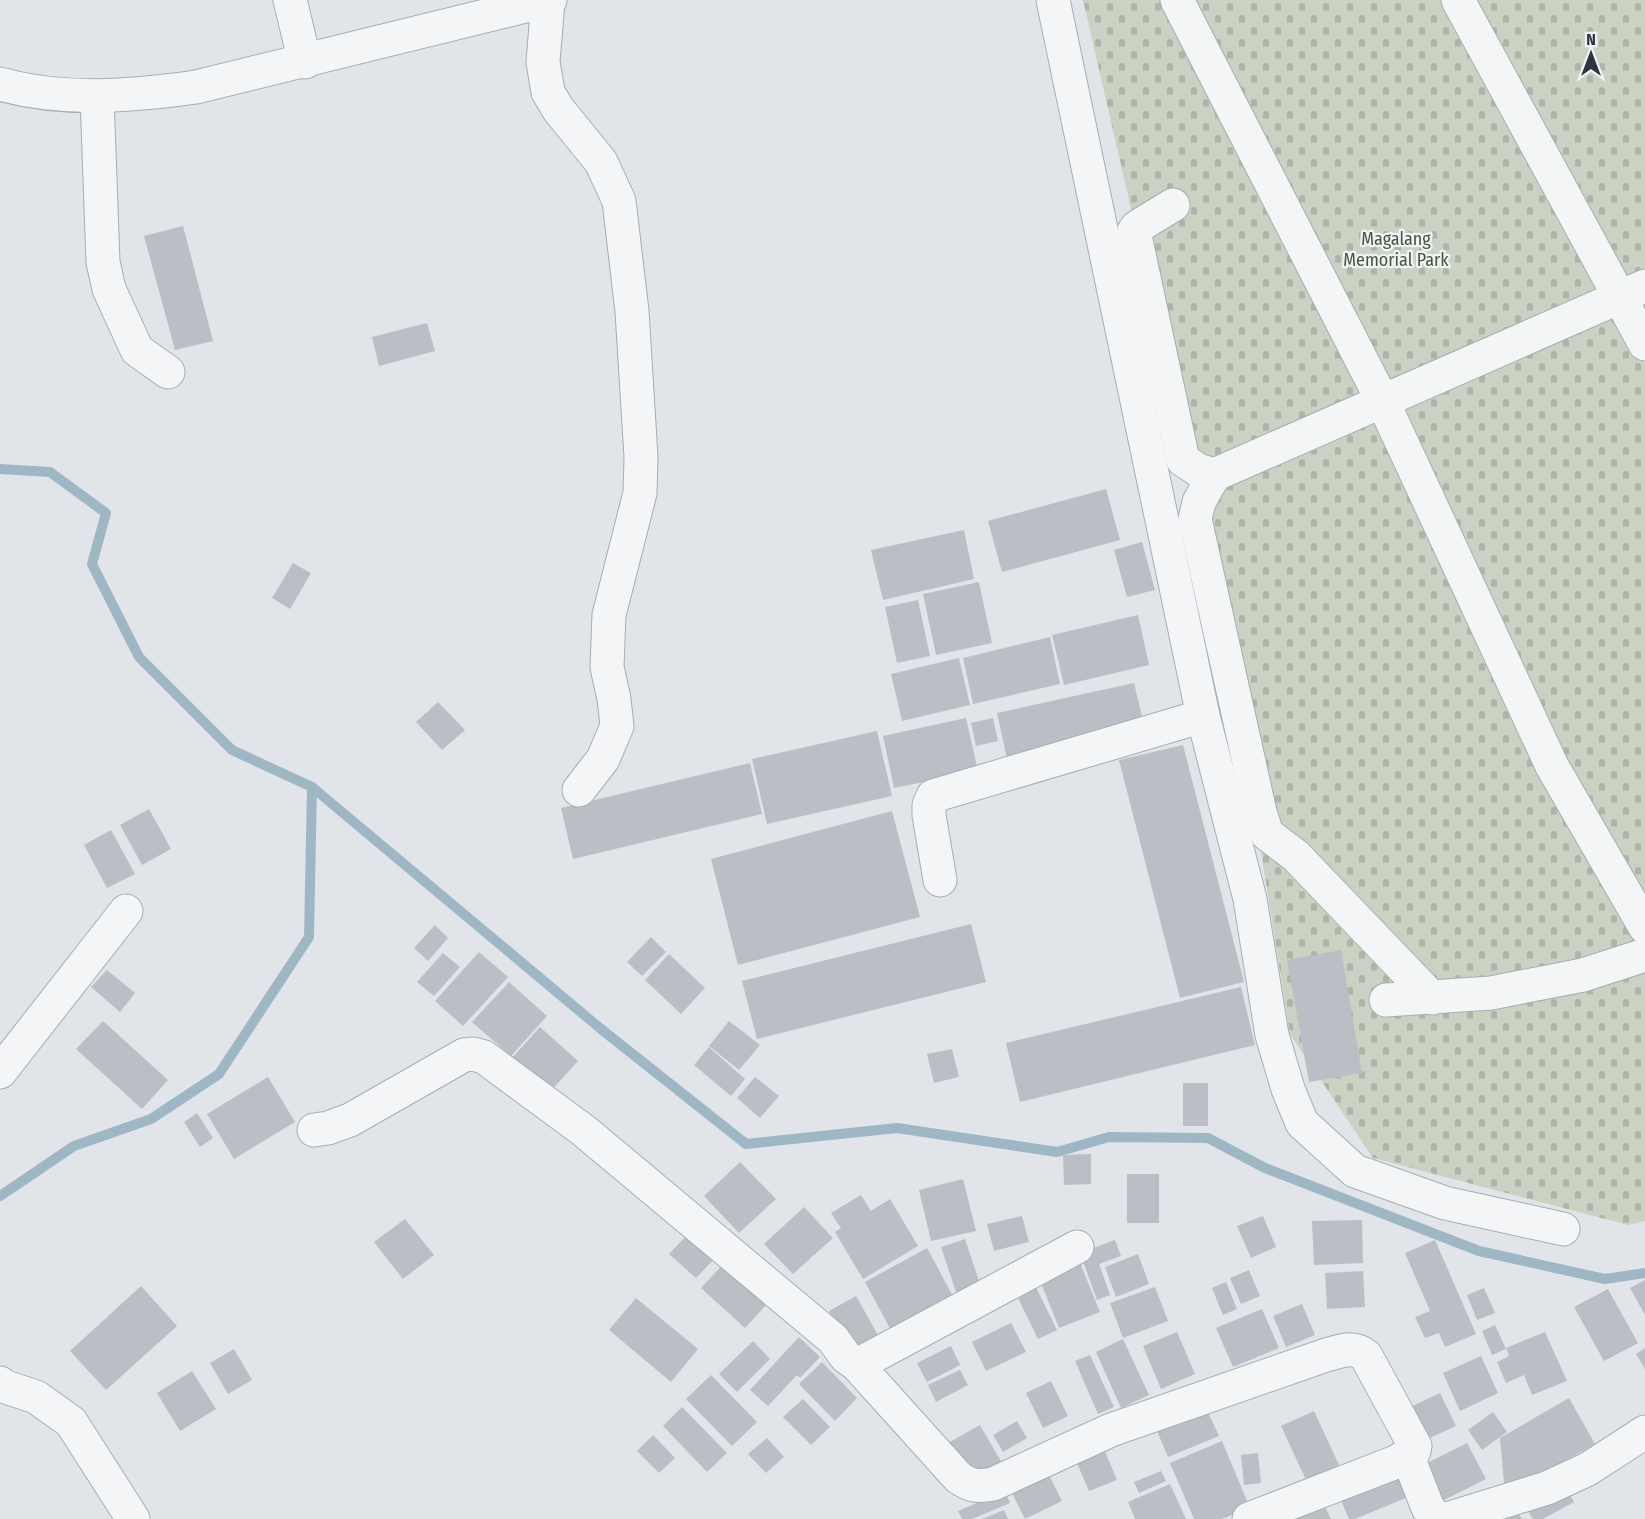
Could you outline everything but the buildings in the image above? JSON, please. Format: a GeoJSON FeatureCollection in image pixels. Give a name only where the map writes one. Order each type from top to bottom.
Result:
{"type":"FeatureCollection","features":[{"type":"Feature","properties":{"kind":"street"},"geometry":{"type":"LineString","coordinates":[[290,0],[304,62]]}},
{"type":"Feature","properties":{"kind":"street"},"geometry":{"type":"LineString","coordinates":[[0,84],[54,94],[97,96],[140,95],[196,87],[549,0],[543,62],[548,92],[558,109],[601,162],[619,201],[632,311],[641,457],[640,493],[609,615],[607,668],[618,726],[603,759],[579,790]]}},
{"type":"Feature","properties":{"kind":"street"},"geometry":{"type":"LineString","coordinates":[[1053,0],[1203,716],[1250,899],[1272,1035],[1288,1089],[1302,1123],[1355,1171],[1445,1203],[1563,1229]]}},
{"type":"Feature","properties":{"kind":"street"},"geometry":{"type":"LineString","coordinates":[[1177,0],[1383,402],[1552,765],[1645,927]]}},
{"type":"Feature","properties":{"kind":"street"},"geometry":{"type":"LineString","coordinates":[[1458,0],[1633,292],[1645,344]]}},
{"type":"Feature","properties":{"kind":"street"},"geometry":{"type":"LineString","coordinates":[[97,96],[103,262],[109,289],[138,350],[168,372]]}},
{"type":"Feature","properties":{"kind":"street"},"geometry":{"type":"LineString","coordinates":[[1173,205],[1134,231],[1183,459],[1198,470],[1214,475]]}},
{"type":"Feature","properties":{"kind":"street"},"geometry":{"type":"LineString","coordinates":[[1432,998],[1296,856],[1267,834],[1260,812],[1196,519],[1199,502],[1214,475],[1633,292]]}},
{"type":"Feature","properties":{"kind":"street"},"geometry":{"type":"LineString","coordinates":[[940,880],[929,815],[929,805],[933,796],[1203,716]]}},
{"type":"Feature","properties":{"kind":"street"},"geometry":{"type":"LineString","coordinates":[[0,1072],[126,911]]}},
{"type":"Feature","properties":{"kind":"street"},"geometry":{"type":"LineString","coordinates":[[1386,1000],[1491,993],[1583,975],[1645,955]]}},
{"type":"Feature","properties":{"kind":"street"},"geometry":{"type":"LineString","coordinates":[[314,1130],[328,1128],[350,1120],[464,1055],[473,1054],[484,1057],[591,1138],[833,1339],[846,1357],[858,1365],[958,1477],[968,1485],[978,1487],[993,1484],[1111,1430],[1326,1354],[1349,1348],[1360,1351],[1366,1356],[1415,1446],[1414,1451],[1408,1456],[1249,1519]]}},
{"type":"Feature","properties":{"kind":"street"},"geometry":{"type":"LineString","coordinates":[[858,1365],[1077,1248]]}},
{"type":"Feature","properties":{"kind":"street"},"geometry":{"type":"LineString","coordinates":[[0,1383],[36,1397],[71,1422],[134,1519]]}},
{"type":"Feature","properties":{"kind":"street"},"geometry":{"type":"LineString","coordinates":[[1447,1519],[1547,1488],[1588,1469],[1645,1432]]}},
{"type":"Feature","properties":{"kind":"street"},"geometry":{"type":"LineString","coordinates":[[1408,1456],[1428,1508],[1437,1519]]}},
{"type":"Feature","properties":{"kind":"green space","name":"Magalang Memorial Park"},"geometry":{"type":"Polygon","coordinates":[[[1083,0],[1645,0],[1645,1221],[1628,1225],[1373,1158],[1290,1034],[1220,595],[1083,0]]]}},
{"type":"Feature","properties":{"kind":"waterway"},"geometry":{"type":"LineString","coordinates":[[0,469],[50,472],[106,513],[92,564],[139,657],[232,750],[312,787],[601,1029],[746,1144],[897,1128],[1057,1152],[1109,1137],[1208,1138],[1265,1168],[1479,1251],[1605,1279],[1645,1273]]}},
{"type":"Feature","properties":{"kind":"waterway"},"geometry":{"type":"LineString","coordinates":[[0,1196],[74,1146],[151,1119],[219,1074],[309,937],[312,787]]}}]}
